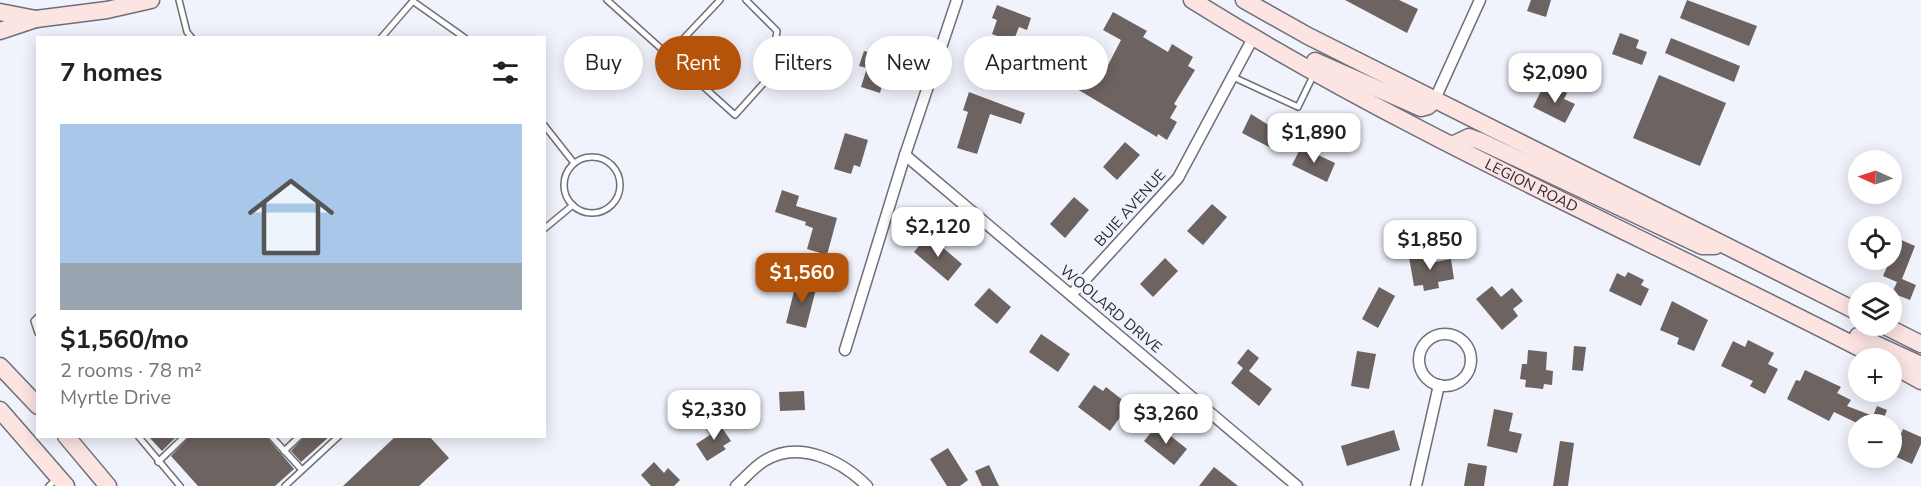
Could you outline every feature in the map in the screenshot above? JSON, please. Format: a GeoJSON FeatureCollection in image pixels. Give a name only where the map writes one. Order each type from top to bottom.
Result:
{"type":"FeatureCollection","features":[{"type":"Feature","properties":{"kind":"main road"},"geometry":{"type":"LineString","coordinates":[[0,31],[9,30],[36,19],[107,10],[151,0]]}},
{"type":"Feature","properties":{"kind":"main road","name":"LEGION ROAD"},"geometry":{"type":"LineString","coordinates":[[1192,0],[1296,62],[1452,145],[1860,348]]}},
{"type":"Feature","properties":{"kind":"main road","name":"LEGION ROAD"},"geometry":{"type":"LineString","coordinates":[[1244,0],[1308,36],[1848,307]]}},
{"type":"Feature","properties":{"kind":"main road"},"geometry":{"type":"LineString","coordinates":[[0,12],[36,19]]}},
{"type":"Feature","properties":{"kind":"main road"},"geometry":{"type":"LineString","coordinates":[[1296,62],[1318,61],[1421,108],[1428,106],[1435,99]]}},
{"type":"Feature","properties":{"kind":"main road"},"geometry":{"type":"LineString","coordinates":[[1452,145],[1469,137],[1480,141],[1702,246],[1725,245]]}},
{"type":"Feature","properties":{"kind":"main road"},"geometry":{"type":"LineString","coordinates":[[1817,326],[1840,328],[1921,365]]}},
{"type":"Feature","properties":{"kind":"main road"},"geometry":{"type":"LineString","coordinates":[[1902,334],[1921,344]]}},
{"type":"Feature","properties":{"kind":"main road"},"geometry":{"type":"LineString","coordinates":[[0,366],[36,404]]}},
{"type":"Feature","properties":{"kind":"main road"},"geometry":{"type":"LineString","coordinates":[[1902,371],[1921,381]]}},
{"type":"Feature","properties":{"kind":"main road"},"geometry":{"type":"LineString","coordinates":[[0,410],[58,483]]}},
{"type":"Feature","properties":{"kind":"main road"},"geometry":{"type":"LineString","coordinates":[[68,438],[108,486]]}},
{"type":"Feature","properties":{"kind":"street"},"geometry":{"type":"LineString","coordinates":[[845,350],[905,155],[957,0]]}},
{"type":"Feature","properties":{"kind":"street"},"geometry":{"type":"LineString","coordinates":[[1435,99],[1480,0]]}},
{"type":"Feature","properties":{"kind":"street","name":"BUIE AVENUE"},"geometry":{"type":"LineString","coordinates":[[1071,295],[1178,178],[1253,38]]}},
{"type":"Feature","properties":{"kind":"street","name":"WOOLARD DRIVE"},"geometry":{"type":"LineString","coordinates":[[905,155],[1269,466],[1296,486]]}},
{"type":"Feature","properties":{"kind":"street"},"geometry":{"type":"LineString","coordinates":[[1451,334],[1459,338],[1470,351],[1470,368],[1461,381],[1453,385],[1439,386],[1423,374],[1419,357],[1427,342],[1434,336],[1451,334]]}},
{"type":"Feature","properties":{"kind":"street"},"geometry":{"type":"LineString","coordinates":[[1416,486],[1439,386]]}},
{"type":"Feature","properties":{"kind":"street"},"geometry":{"type":"LineString","coordinates":[[736,486],[770,458],[811,453],[828,458],[849,469],[867,486]]}},
{"type":"Feature","properties":{"kind":"lane"},"geometry":{"type":"LineString","coordinates":[[179,0],[187,32],[190,36]]}},
{"type":"Feature","properties":{"kind":"lane"},"geometry":{"type":"LineString","coordinates":[[608,0],[655,43]]}},
{"type":"Feature","properties":{"kind":"lane"},"geometry":{"type":"LineString","coordinates":[[686,36],[720,0]]}},
{"type":"Feature","properties":{"kind":"lane"},"geometry":{"type":"LineString","coordinates":[[707,90],[735,115],[770,76],[777,32],[746,0]]}},
{"type":"Feature","properties":{"kind":"lane"},"geometry":{"type":"LineString","coordinates":[[383,36],[413,1],[462,36]]}},
{"type":"Feature","properties":{"kind":"lane"},"geometry":{"type":"LineString","coordinates":[[1233,77],[1298,107],[1315,72]]}},
{"type":"Feature","properties":{"kind":"lane"},"geometry":{"type":"LineString","coordinates":[[546,128],[574,163]]}},
{"type":"Feature","properties":{"kind":"lane"},"geometry":{"type":"LineString","coordinates":[[591,157],[608,162],[619,177],[620,186],[614,203],[607,209],[589,213],[573,205],[568,199],[564,184],[574,163],[591,157]]}},
{"type":"Feature","properties":{"kind":"lane"},"geometry":{"type":"LineString","coordinates":[[546,227],[573,205]]}},
{"type":"Feature","properties":{"kind":"lane"},"geometry":{"type":"LineString","coordinates":[[140,438],[180,486]]}},
{"type":"Feature","properties":{"kind":"lane"},"geometry":{"type":"LineString","coordinates":[[158,462],[183,438]]}},
{"type":"Feature","properties":{"kind":"lane"},"geometry":{"type":"LineString","coordinates":[[273,438],[302,470]]}},
{"type":"Feature","properties":{"kind":"lane"},"geometry":{"type":"LineString","coordinates":[[284,451],[298,438]]}},
{"type":"Feature","properties":{"kind":"lane"},"geometry":{"type":"LineString","coordinates":[[285,486],[337,438]]}},
{"type":"Feature","properties":{"kind":"building"},"geometry":{"type":"Polygon","coordinates":[[[1345,0],[1399,0],[1418,9],[1407,33],[1345,0]]]}},
{"type":"Feature","properties":{"kind":"building"},"geometry":{"type":"Polygon","coordinates":[[[1531,0],[1551,0],[1546,17],[1527,11],[1531,0]]]}},
{"type":"Feature","properties":{"kind":"building"},"geometry":{"type":"Polygon","coordinates":[[[1687,0],[1757,26],[1749,46],[1680,18],[1687,0]]]}},
{"type":"Feature","properties":{"kind":"building"},"geometry":{"type":"Polygon","coordinates":[[[997,5],[1031,18],[1027,30],[1019,27],[1015,36],[997,36],[992,34],[997,20],[992,18],[997,5]]]}},
{"type":"Feature","properties":{"kind":"building"},"geometry":{"type":"Polygon","coordinates":[[[1113,12],[1147,31],[1143,37],[1168,52],[1172,44],[1193,57],[1188,66],[1195,70],[1174,104],[1177,106],[1170,118],[1177,122],[1167,140],[1158,134],[1157,137],[1079,90],[1108,90],[1108,65],[1121,40],[1103,30],[1113,12]]]}},
{"type":"Feature","properties":{"kind":"building"},"geometry":{"type":"Polygon","coordinates":[[[1620,33],[1639,40],[1636,48],[1647,52],[1642,65],[1612,54],[1620,33]]]}},
{"type":"Feature","properties":{"kind":"building"},"geometry":{"type":"Polygon","coordinates":[[[1671,38],[1740,66],[1734,82],[1665,53],[1671,38]]]}},
{"type":"Feature","properties":{"kind":"building"},"geometry":{"type":"Polygon","coordinates":[[[865,51],[865,68],[859,66],[865,51]]]}},
{"type":"Feature","properties":{"kind":"building"},"geometry":{"type":"Polygon","coordinates":[[[865,74],[865,88],[861,87],[865,74]]]}},
{"type":"Feature","properties":{"kind":"building"},"geometry":{"type":"Polygon","coordinates":[[[1659,75],[1726,103],[1700,166],[1633,138],[1659,75]]]}},
{"type":"Feature","properties":{"kind":"building"},"geometry":{"type":"Polygon","coordinates":[[[1553,86],[1567,93],[1564,99],[1575,104],[1565,123],[1533,107],[1542,89],[1550,93],[1553,86]]]}},
{"type":"Feature","properties":{"kind":"building"},"geometry":{"type":"Polygon","coordinates":[[[969,92],[1025,113],[1021,124],[990,114],[977,154],[957,148],[968,112],[963,110],[969,92]]]}},
{"type":"Feature","properties":{"kind":"building"},"geometry":{"type":"Polygon","coordinates":[[[1251,114],[1283,134],[1275,150],[1242,133],[1251,114]]]}},
{"type":"Feature","properties":{"kind":"building"},"geometry":{"type":"Polygon","coordinates":[[[845,133],[868,140],[860,167],[854,165],[851,174],[834,169],[845,133]]]}},
{"type":"Feature","properties":{"kind":"building"},"geometry":{"type":"Polygon","coordinates":[[[1125,142],[1140,155],[1117,180],[1103,167],[1125,142]]]}},
{"type":"Feature","properties":{"kind":"building"},"geometry":{"type":"Polygon","coordinates":[[[1301,147],[1335,163],[1327,182],[1292,165],[1301,147]]]}},
{"type":"Feature","properties":{"kind":"building"},"geometry":{"type":"Polygon","coordinates":[[[782,190],[799,196],[796,206],[837,218],[827,255],[807,249],[813,228],[805,225],[806,222],[775,212],[782,190]]]}},
{"type":"Feature","properties":{"kind":"building"},"geometry":{"type":"Polygon","coordinates":[[[1074,197],[1089,210],[1065,238],[1050,224],[1074,197]]]}},
{"type":"Feature","properties":{"kind":"building"},"geometry":{"type":"Polygon","coordinates":[[[1212,204],[1227,217],[1203,245],[1187,231],[1212,204]]]}},
{"type":"Feature","properties":{"kind":"building"},"geometry":{"type":"Polygon","coordinates":[[[928,235],[962,264],[948,281],[914,252],[928,235]]]}},
{"type":"Feature","properties":{"kind":"building"},"geometry":{"type":"Polygon","coordinates":[[[1902,240],[1915,246],[1902,279],[1916,285],[1910,300],[1902,297],[1902,282],[1883,276],[1886,270],[1902,270],[1902,240]]]}},
{"type":"Feature","properties":{"kind":"building"},"geometry":{"type":"Polygon","coordinates":[[[1433,252],[1435,262],[1451,259],[1454,279],[1438,282],[1439,288],[1424,291],[1423,285],[1414,286],[1409,257],[1433,252]]]}},
{"type":"Feature","properties":{"kind":"building"},"geometry":{"type":"Polygon","coordinates":[[[1165,258],[1178,271],[1153,297],[1140,284],[1165,258]]]}},
{"type":"Feature","properties":{"kind":"building"},"geometry":{"type":"Polygon","coordinates":[[[1628,272],[1644,280],[1641,285],[1649,289],[1641,306],[1609,291],[1617,273],[1625,277],[1628,272]]]}},
{"type":"Feature","properties":{"kind":"building"},"geometry":{"type":"Polygon","coordinates":[[[797,280],[817,285],[806,328],[786,323],[797,280]]]}},
{"type":"Feature","properties":{"kind":"building"},"geometry":{"type":"Polygon","coordinates":[[[1492,286],[1501,297],[1512,288],[1523,301],[1513,309],[1518,316],[1502,330],[1476,299],[1492,286]]]}},
{"type":"Feature","properties":{"kind":"building"},"geometry":{"type":"Polygon","coordinates":[[[1379,287],[1395,296],[1378,328],[1362,319],[1379,287]]]}},
{"type":"Feature","properties":{"kind":"building"},"geometry":{"type":"Polygon","coordinates":[[[989,288],[1011,307],[997,324],[974,305],[989,288]]]}},
{"type":"Feature","properties":{"kind":"building"},"geometry":{"type":"Polygon","coordinates":[[[1672,301],[1708,320],[1694,351],[1677,344],[1679,338],[1660,330],[1672,301]]]}},
{"type":"Feature","properties":{"kind":"building"},"geometry":{"type":"Polygon","coordinates":[[[1041,334],[1070,354],[1058,372],[1029,352],[1041,334]]]}},
{"type":"Feature","properties":{"kind":"building"},"geometry":{"type":"Polygon","coordinates":[[[1748,340],[1774,353],[1768,364],[1778,369],[1765,394],[1750,386],[1753,381],[1721,366],[1733,341],[1745,347],[1748,340]]]}},
{"type":"Feature","properties":{"kind":"building"},"geometry":{"type":"Polygon","coordinates":[[[1574,346],[1586,347],[1583,371],[1572,370],[1574,346]]]}},
{"type":"Feature","properties":{"kind":"building"},"geometry":{"type":"Polygon","coordinates":[[[1248,349],[1259,358],[1249,371],[1272,389],[1259,406],[1231,383],[1243,368],[1237,363],[1248,349]]]}},
{"type":"Feature","properties":{"kind":"building"},"geometry":{"type":"Polygon","coordinates":[[[1528,350],[1547,352],[1546,370],[1553,371],[1552,385],[1544,384],[1543,389],[1525,387],[1526,380],[1520,379],[1522,364],[1527,364],[1528,350]]]}},
{"type":"Feature","properties":{"kind":"building"},"geometry":{"type":"Polygon","coordinates":[[[1357,351],[1376,354],[1369,389],[1351,386],[1357,351]]]}},
{"type":"Feature","properties":{"kind":"building"},"geometry":{"type":"Polygon","coordinates":[[[1805,370],[1841,387],[1837,393],[1848,398],[1850,402],[1847,406],[1868,414],[1848,414],[1848,419],[1834,412],[1829,421],[1787,399],[1796,380],[1800,381],[1805,370]]]}},
{"type":"Feature","properties":{"kind":"building"},"geometry":{"type":"Polygon","coordinates":[[[1094,385],[1103,391],[1106,387],[1129,405],[1110,431],[1078,407],[1094,385]]]}},
{"type":"Feature","properties":{"kind":"building"},"geometry":{"type":"Polygon","coordinates":[[[804,391],[805,410],[780,411],[779,392],[804,391]]]}},
{"type":"Feature","properties":{"kind":"building"},"geometry":{"type":"Polygon","coordinates":[[[1877,406],[1887,410],[1885,414],[1874,414],[1877,406]]]}},
{"type":"Feature","properties":{"kind":"building"},"geometry":{"type":"Polygon","coordinates":[[[1494,409],[1513,413],[1509,431],[1522,434],[1517,453],[1487,446],[1494,409]]]}},
{"type":"Feature","properties":{"kind":"building"},"geometry":{"type":"Polygon","coordinates":[[[716,419],[731,441],[723,446],[726,449],[707,461],[696,444],[710,435],[704,426],[716,419]]]}},
{"type":"Feature","properties":{"kind":"building"},"geometry":{"type":"Polygon","coordinates":[[[1157,425],[1187,449],[1174,465],[1144,441],[1157,425]]]}},
{"type":"Feature","properties":{"kind":"building"},"geometry":{"type":"Polygon","coordinates":[[[1903,429],[1921,437],[1921,444],[1912,464],[1902,460],[1903,429]]]}},
{"type":"Feature","properties":{"kind":"building"},"geometry":{"type":"Polygon","coordinates":[[[1394,430],[1400,450],[1347,466],[1341,446],[1394,430]]]}},
{"type":"Feature","properties":{"kind":"building"},"geometry":{"type":"Polygon","coordinates":[[[150,438],[175,438],[162,451],[150,438]]]}},
{"type":"Feature","properties":{"kind":"building"},"geometry":{"type":"Polygon","coordinates":[[[188,438],[268,438],[294,469],[275,486],[198,486],[171,456],[188,438]]]}},
{"type":"Feature","properties":{"kind":"building"},"geometry":{"type":"Polygon","coordinates":[[[303,438],[328,438],[301,462],[291,451],[303,438]]]}},
{"type":"Feature","properties":{"kind":"building"},"geometry":{"type":"Polygon","coordinates":[[[394,438],[431,438],[449,458],[419,486],[343,486],[394,438]]]}},
{"type":"Feature","properties":{"kind":"building"},"geometry":{"type":"Polygon","coordinates":[[[1560,441],[1574,443],[1568,486],[1553,486],[1560,441]]]}},
{"type":"Feature","properties":{"kind":"building"},"geometry":{"type":"Polygon","coordinates":[[[948,448],[968,480],[960,486],[947,486],[930,459],[948,448]]]}},
{"type":"Feature","properties":{"kind":"building"},"geometry":{"type":"Polygon","coordinates":[[[654,462],[664,473],[668,468],[680,480],[674,486],[651,486],[641,475],[654,462]]]}},
{"type":"Feature","properties":{"kind":"building"},"geometry":{"type":"Polygon","coordinates":[[[1468,463],[1487,466],[1484,486],[1464,486],[1468,463]]]}},
{"type":"Feature","properties":{"kind":"building"},"geometry":{"type":"Polygon","coordinates":[[[989,465],[999,486],[982,486],[975,471],[989,465]]]}},
{"type":"Feature","properties":{"kind":"building"},"geometry":{"type":"Polygon","coordinates":[[[1214,467],[1238,486],[1199,486],[1214,467]]]}}]}
